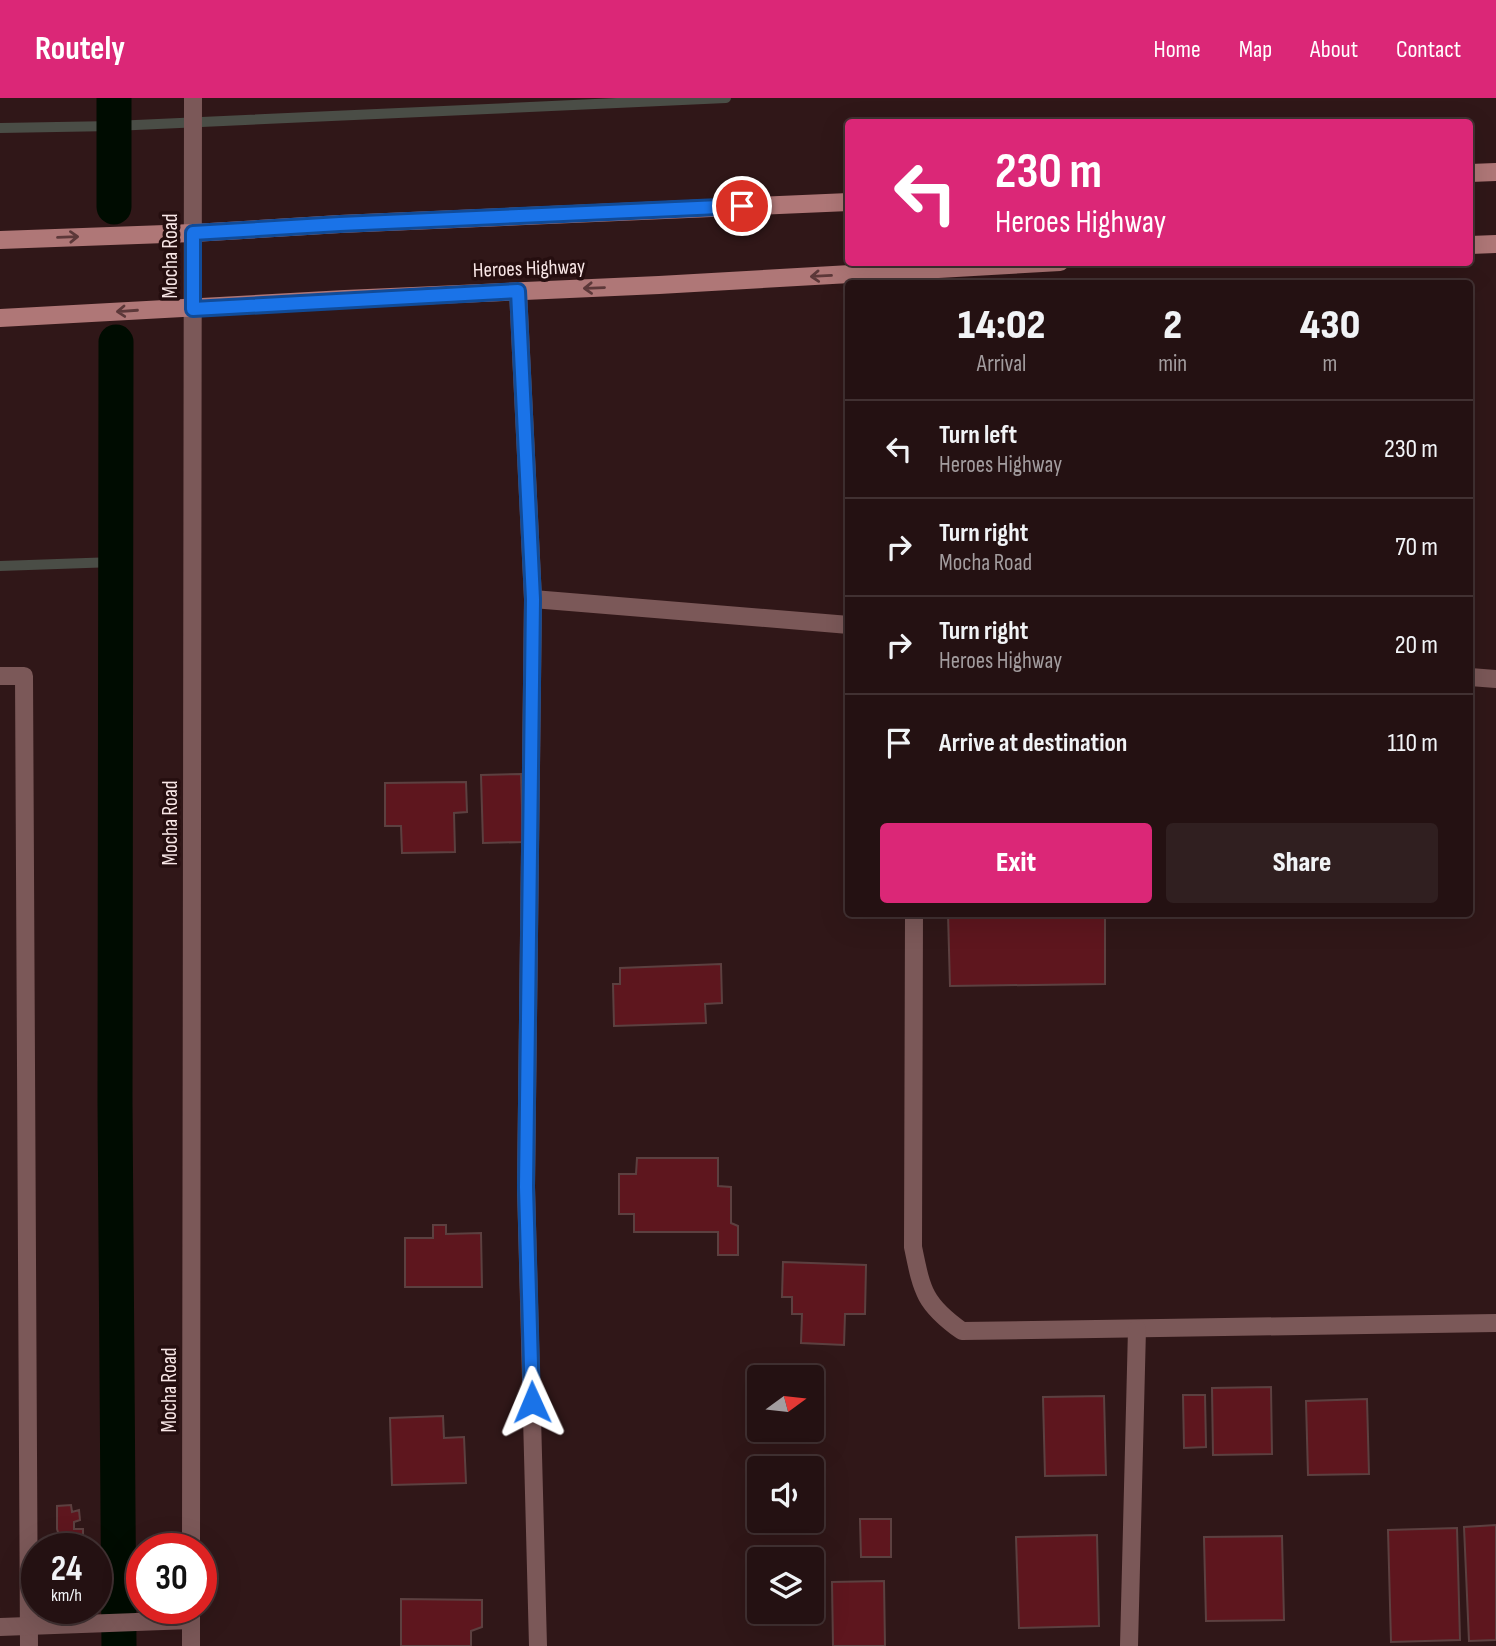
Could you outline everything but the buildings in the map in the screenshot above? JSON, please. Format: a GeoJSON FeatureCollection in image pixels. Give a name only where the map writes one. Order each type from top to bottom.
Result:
{"type":"FeatureCollection","features":[{"type":"Feature","properties":{"kind":"main road"},"geometry":{"type":"LineString","coordinates":[[1473,173],[1496,172]]}},
{"type":"Feature","properties":{"kind":"main road"},"geometry":{"type":"LineString","coordinates":[[0,240],[845,202]]}},
{"type":"Feature","properties":{"kind":"main road"},"geometry":{"type":"LineString","coordinates":[[1473,245],[1496,244]]}},
{"type":"Feature","properties":{"kind":"main road","name":"Heroes Highway"},"geometry":{"type":"LineString","coordinates":[[0,318],[985,266]]}},
{"type":"Feature","properties":{"kind":"street","name":"Mocha Road"},"geometry":{"type":"LineString","coordinates":[[191,1533],[193,98]]}},
{"type":"Feature","properties":{"kind":"street"},"geometry":{"type":"LineString","coordinates":[[518,291],[533,599],[526,1187],[538,1646]]}},
{"type":"Feature","properties":{"kind":"street"},"geometry":{"type":"LineString","coordinates":[[533,599],[845,625]]}},
{"type":"Feature","properties":{"kind":"street"},"geometry":{"type":"LineString","coordinates":[[0,676],[24,676],[29,1646]]}},
{"type":"Feature","properties":{"kind":"street"},"geometry":{"type":"LineString","coordinates":[[1473,677],[1496,679]]}},
{"type":"Feature","properties":{"kind":"street"},"geometry":{"type":"LineString","coordinates":[[914,917],[913,1247],[921,1288],[939,1315],[962,1331],[1496,1324]]}},
{"type":"Feature","properties":{"kind":"street"},"geometry":{"type":"LineString","coordinates":[[1129,1646],[1137,1328]]}},
{"type":"Feature","properties":{"kind":"street"},"geometry":{"type":"LineString","coordinates":[[0,1627],[126,1621]]}},
{"type":"Feature","properties":{"kind":"street"},"geometry":{"type":"LineString","coordinates":[[191,1624],[191,1646]]}},
{"type":"Feature","properties":{"kind":"waterway"},"geometry":{"type":"LineString","coordinates":[[114,98],[114,207]]}},
{"type":"Feature","properties":{"kind":"waterway"},"geometry":{"type":"LineString","coordinates":[[0,128],[114,126],[726,98]]}},
{"type":"Feature","properties":{"kind":"waterway"},"geometry":{"type":"LineString","coordinates":[[116,342],[115,1103],[119,1646]]}},
{"type":"Feature","properties":{"kind":"waterway"},"geometry":{"type":"LineString","coordinates":[[0,566],[115,562]]}},
{"type":"Feature","properties":{"kind":"route"},"geometry":{"type":"LineString","coordinates":[[532,1402],[526,1187],[533,599],[518,291],[193,309],[193,233],[742,206]]}}]}
